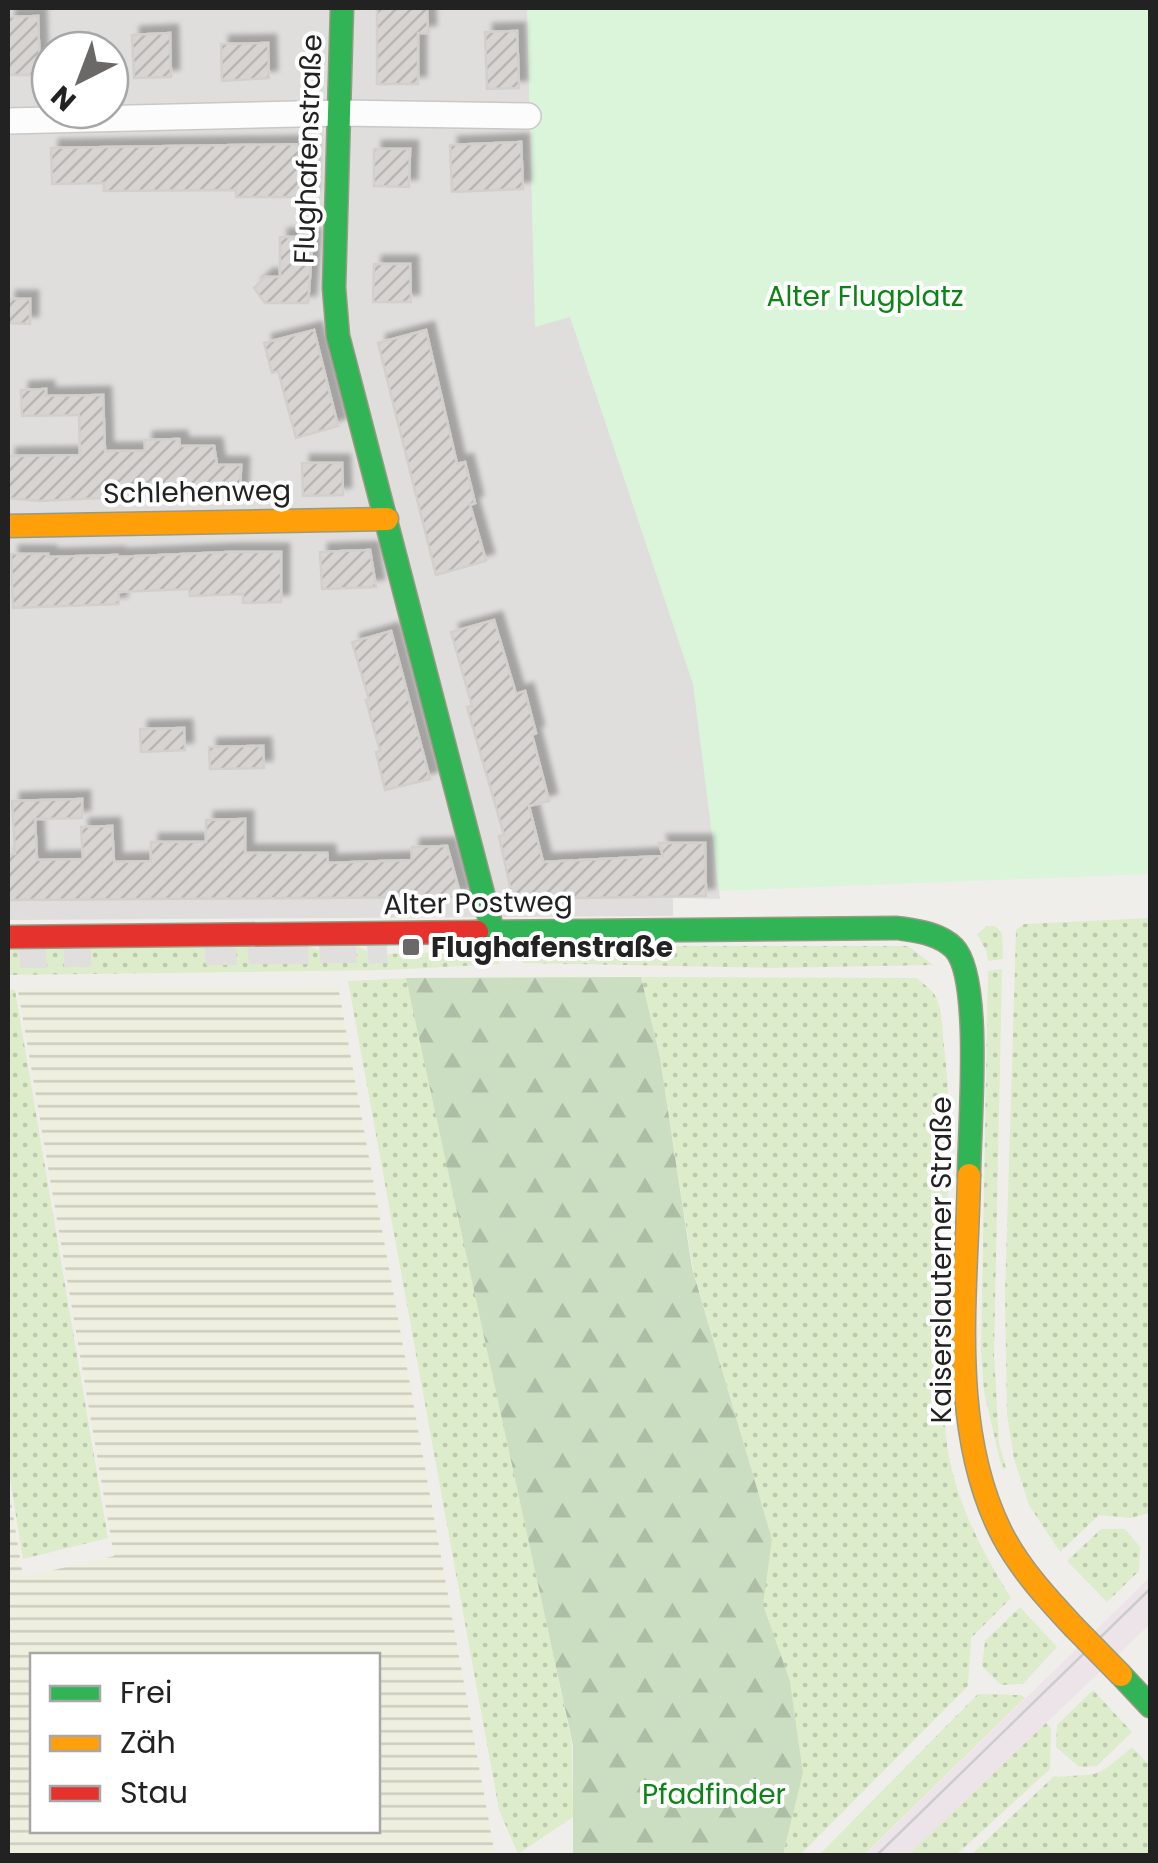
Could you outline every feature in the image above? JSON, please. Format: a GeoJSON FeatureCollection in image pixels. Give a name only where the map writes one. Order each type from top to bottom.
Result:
{"type":"FeatureCollection","features":[{"type":"Feature","properties":{"kind":"main road","name":"Flughafenstraße"},"geometry":{"type":"LineString","coordinates":[[342,8],[334,288],[338,336],[492,932]]}},
{"type":"Feature","properties":{"kind":"main road","name":"Schlehenweg"},"geometry":{"type":"LineString","coordinates":[[8,526],[386,519]]}},
{"type":"Feature","properties":{"kind":"main road","name":"Alter Postweg"},"geometry":{"type":"LineString","coordinates":[[8,937],[897,928],[947,940]]}},
{"type":"Feature","properties":{"kind":"main road","name":"Kaiserslauterner Straße"},"geometry":{"type":"LineString","coordinates":[[947,940],[965,961],[972,996],[966,1370],[972,1438],[980,1474],[998,1524],[1030,1577],[1150,1706]]}},
{"type":"Feature","properties":{"kind":"street"},"geometry":{"type":"LineString","coordinates":[[8,121],[341,113],[528,116]]}},
{"type":"Feature","properties":{"kind":"shaded area"},"geometry":{"type":"Polygon","coordinates":[[[8,8],[537,8],[696,685],[720,899],[673,898],[673,916],[8,920],[8,8]]]}},
{"type":"Feature","properties":{"kind":"shaded area"},"geometry":{"type":"Polygon","coordinates":[[[386,934],[388,963],[369,964],[367,946],[356,946],[357,963],[321,963],[319,946],[308,946],[309,964],[249,964],[247,946],[236,947],[237,965],[206,965],[204,947],[91,947],[91,967],[64,967],[63,947],[46,947],[47,968],[20,968],[19,948],[386,934]]]}},
{"type":"Feature","properties":{"kind":"shaded area"},"geometry":{"type":"Polygon","coordinates":[[[1150,1577],[1150,1624],[908,1855],[864,1856],[1150,1577]]]}},
{"type":"Feature","properties":{"kind":"green space","name":"Alter Flugplatz"},"geometry":{"type":"Polygon","coordinates":[[[527,8],[1150,8],[1150,874],[719,891],[693,684],[570,317],[535,327],[527,8]]]}},
{"type":"Feature","properties":{"kind":"green space"},"geometry":{"type":"Polygon","coordinates":[[[1150,918],[1150,1513],[1130,1518],[1099,1515],[1060,1552],[1029,1505],[1014,1459],[1007,1414],[1005,1295],[1016,930],[1024,924],[1150,918]]]}},
{"type":"Feature","properties":{"kind":"green space"},"geometry":{"type":"Polygon","coordinates":[[[987,926],[995,926],[1002,933],[1003,959],[988,961],[977,934],[987,926]]]}},
{"type":"Feature","properties":{"kind":"green space"},"geometry":{"type":"Polygon","coordinates":[[[489,942],[500,964],[388,970],[8,975],[8,947],[19,947],[20,968],[46,968],[46,947],[63,947],[64,967],[91,966],[91,946],[204,946],[206,965],[236,965],[236,946],[247,945],[250,964],[309,963],[307,946],[357,962],[356,945],[388,963],[387,954],[450,952],[450,944],[489,942]]]}},
{"type":"Feature","properties":{"kind":"green space"},"geometry":{"type":"Polygon","coordinates":[[[513,946],[908,946],[933,965],[771,968],[524,963],[516,958],[513,946]]]}},
{"type":"Feature","properties":{"kind":"green space"},"geometry":{"type":"Polygon","coordinates":[[[1002,969],[994,1354],[999,1443],[1006,1468],[1002,1469],[984,1392],[981,1352],[988,971],[1002,969]]]}},
{"type":"Feature","properties":{"kind":"green space"},"geometry":{"type":"Polygon","coordinates":[[[641,977],[917,978],[934,994],[941,1012],[949,1143],[942,1339],[946,1436],[954,1479],[969,1520],[1011,1598],[971,1638],[968,1686],[800,1855],[783,1855],[803,1773],[790,1681],[762,1605],[772,1539],[693,1270],[660,1058],[641,977]]]}},
{"type":"Feature","properties":{"kind":"green space","name":"Pfadfinder"},"geometry":{"type":"Polygon","coordinates":[[[641,977],[660,1058],[692,1268],[772,1539],[763,1605],[790,1681],[803,1773],[783,1855],[573,1855],[573,1745],[406,978],[641,977]]]}},
{"type":"Feature","properties":{"kind":"green space"},"geometry":{"type":"Polygon","coordinates":[[[409,978],[572,1743],[573,1817],[518,1854],[499,1810],[348,981],[409,978]]]}},
{"type":"Feature","properties":{"kind":"green space"},"geometry":{"type":"Polygon","coordinates":[[[338,986],[495,1855],[8,1855],[8,1483],[23,1577],[114,1556],[18,990],[338,986]]]}},
{"type":"Feature","properties":{"kind":"green space"},"geometry":{"type":"Polygon","coordinates":[[[8,990],[15,990],[108,1538],[23,1559],[8,1467],[8,990]]]}},
{"type":"Feature","properties":{"kind":"green space"},"geometry":{"type":"Polygon","coordinates":[[[1101,1529],[1125,1529],[1140,1547],[1139,1571],[1107,1602],[1067,1561],[1101,1529]]]}},
{"type":"Feature","properties":{"kind":"green space"},"geometry":{"type":"Polygon","coordinates":[[[1020,1607],[1057,1647],[1023,1684],[1001,1685],[982,1666],[985,1641],[1020,1607]]]}},
{"type":"Feature","properties":{"kind":"green space"},"geometry":{"type":"Polygon","coordinates":[[[1093,1690],[1132,1732],[1097,1766],[1079,1767],[1056,1747],[1057,1725],[1093,1690]]]}},
{"type":"Feature","properties":{"kind":"green space"},"geometry":{"type":"Polygon","coordinates":[[[978,1694],[1025,1698],[864,1855],[819,1855],[978,1694]]]}},
{"type":"Feature","properties":{"kind":"green space"},"geometry":{"type":"Polygon","coordinates":[[[1046,1723],[1051,1728],[1050,1769],[956,1855],[908,1855],[1046,1723]]]}},
{"type":"Feature","properties":{"kind":"green space"},"geometry":{"type":"Polygon","coordinates":[[[1132,1747],[1150,1766],[1150,1855],[971,1855],[1053,1777],[1096,1773],[1132,1747]]]}},
{"type":"Feature","properties":{"kind":"building"},"geometry":{"type":"Polygon","coordinates":[[[377,8],[427,8],[428,33],[418,33],[418,84],[377,84],[377,8]]]}},
{"type":"Feature","properties":{"kind":"building"},"geometry":{"type":"Polygon","coordinates":[[[38,16],[38,30],[30,30],[30,75],[8,75],[8,17],[38,16]]]}},
{"type":"Feature","properties":{"kind":"building"},"geometry":{"type":"Polygon","coordinates":[[[517,31],[519,88],[487,89],[485,32],[517,31]]]}},
{"type":"Feature","properties":{"kind":"building"},"geometry":{"type":"Polygon","coordinates":[[[170,33],[171,77],[134,78],[132,35],[170,33]]]}},
{"type":"Feature","properties":{"kind":"building"},"geometry":{"type":"Polygon","coordinates":[[[268,43],[269,78],[222,81],[221,44],[268,43]]]}},
{"type":"Feature","properties":{"kind":"building"},"geometry":{"type":"Polygon","coordinates":[[[521,142],[523,189],[452,192],[450,145],[521,142]]]}},
{"type":"Feature","properties":{"kind":"building"},"geometry":{"type":"Polygon","coordinates":[[[310,144],[310,197],[236,197],[236,190],[104,191],[104,183],[52,184],[51,148],[310,144]]]}},
{"type":"Feature","properties":{"kind":"building"},"geometry":{"type":"Polygon","coordinates":[[[374,149],[410,149],[409,187],[374,186],[374,149]]]}},
{"type":"Feature","properties":{"kind":"building"},"geometry":{"type":"Polygon","coordinates":[[[280,237],[313,237],[308,303],[265,303],[254,288],[265,277],[280,277],[280,237]]]}},
{"type":"Feature","properties":{"kind":"building"},"geometry":{"type":"Polygon","coordinates":[[[374,264],[410,264],[411,302],[373,302],[374,264]]]}},
{"type":"Feature","properties":{"kind":"building"},"geometry":{"type":"Polygon","coordinates":[[[8,299],[30,299],[30,324],[8,323],[8,299]]]}},
{"type":"Feature","properties":{"kind":"building"},"geometry":{"type":"Polygon","coordinates":[[[314,330],[338,426],[296,438],[278,371],[272,373],[264,343],[314,330]]]}},
{"type":"Feature","properties":{"kind":"building"},"geometry":{"type":"Polygon","coordinates":[[[426,330],[457,464],[465,462],[475,503],[470,505],[486,561],[436,575],[378,343],[426,330]]]}},
{"type":"Feature","properties":{"kind":"building"},"geometry":{"type":"Polygon","coordinates":[[[46,389],[46,396],[103,395],[105,451],[145,451],[145,440],[179,439],[180,446],[214,446],[217,465],[241,465],[240,499],[206,499],[206,493],[40,501],[8,498],[8,456],[80,455],[79,415],[22,416],[21,390],[46,389]]]}},
{"type":"Feature","properties":{"kind":"building"},"geometry":{"type":"Polygon","coordinates":[[[302,463],[342,463],[343,495],[303,496],[302,463]]]}},
{"type":"Feature","properties":{"kind":"building"},"geometry":{"type":"Polygon","coordinates":[[[370,550],[376,587],[322,589],[320,552],[370,550]]]}},
{"type":"Feature","properties":{"kind":"building"},"geometry":{"type":"Polygon","coordinates":[[[281,552],[281,602],[243,603],[243,594],[190,596],[189,589],[118,592],[119,604],[13,608],[11,554],[117,557],[281,552]]]}},
{"type":"Feature","properties":{"kind":"building"},"geometry":{"type":"Polygon","coordinates":[[[494,620],[516,694],[525,691],[536,733],[532,735],[549,801],[529,806],[543,862],[663,856],[659,843],[705,843],[706,896],[524,899],[511,891],[499,836],[504,835],[467,707],[472,706],[451,632],[494,620]]]}},
{"type":"Feature","properties":{"kind":"building"},"geometry":{"type":"Polygon","coordinates":[[[391,631],[430,779],[385,790],[369,700],[352,642],[391,631]]]}},
{"type":"Feature","properties":{"kind":"building"},"geometry":{"type":"Polygon","coordinates":[[[184,728],[185,750],[141,752],[140,729],[184,728]]]}},
{"type":"Feature","properties":{"kind":"building"},"geometry":{"type":"Polygon","coordinates":[[[263,746],[264,768],[210,769],[209,747],[263,746]]]}},
{"type":"Feature","properties":{"kind":"building"},"geometry":{"type":"Polygon","coordinates":[[[82,799],[82,818],[35,819],[37,860],[83,859],[81,827],[112,826],[114,862],[151,861],[151,842],[206,842],[206,820],[245,819],[245,853],[327,853],[328,863],[412,860],[412,847],[447,846],[461,897],[8,900],[8,855],[15,854],[12,801],[82,799]]]}},
{"type":"Feature","properties":{"kind":"tram line"},"geometry":{"type":"LineString","coordinates":[[876,1856],[1150,1589]]}},
{"type":"Feature","properties":{"kind":"traffic: fast"},"geometry":{"type":"LineString","coordinates":[[342,8],[334,288],[338,336],[493,932]]}},
{"type":"Feature","properties":{"kind":"traffic: fast"},"geometry":{"type":"LineString","coordinates":[[477,932],[897,928],[942,939],[954,948],[963,964],[969,990],[969,1175]]}},
{"type":"Feature","properties":{"kind":"traffic: fast"},"geometry":{"type":"LineString","coordinates":[[1121,1675],[1150,1706]]}},
{"type":"Feature","properties":{"kind":"traffic: slow"},"geometry":{"type":"LineString","coordinates":[[8,526],[387,519]]}},
{"type":"Feature","properties":{"kind":"traffic: slow"},"geometry":{"type":"LineString","coordinates":[[969,1175],[964,1359],[974,1451],[985,1495],[1003,1536],[1026,1572],[1073,1626]]}},
{"type":"Feature","properties":{"kind":"traffic: slow"},"geometry":{"type":"LineString","coordinates":[[1073,1626],[1121,1675]]}},
{"type":"Feature","properties":{"kind":"traffic: jam"},"geometry":{"type":"LineString","coordinates":[[8,937],[477,932]]}},
{"type":"Feature","properties":{"kind":"place","name":"Flughafenstraße"},"geometry":{"type":"Point","coordinates":[411,947]}}]}
